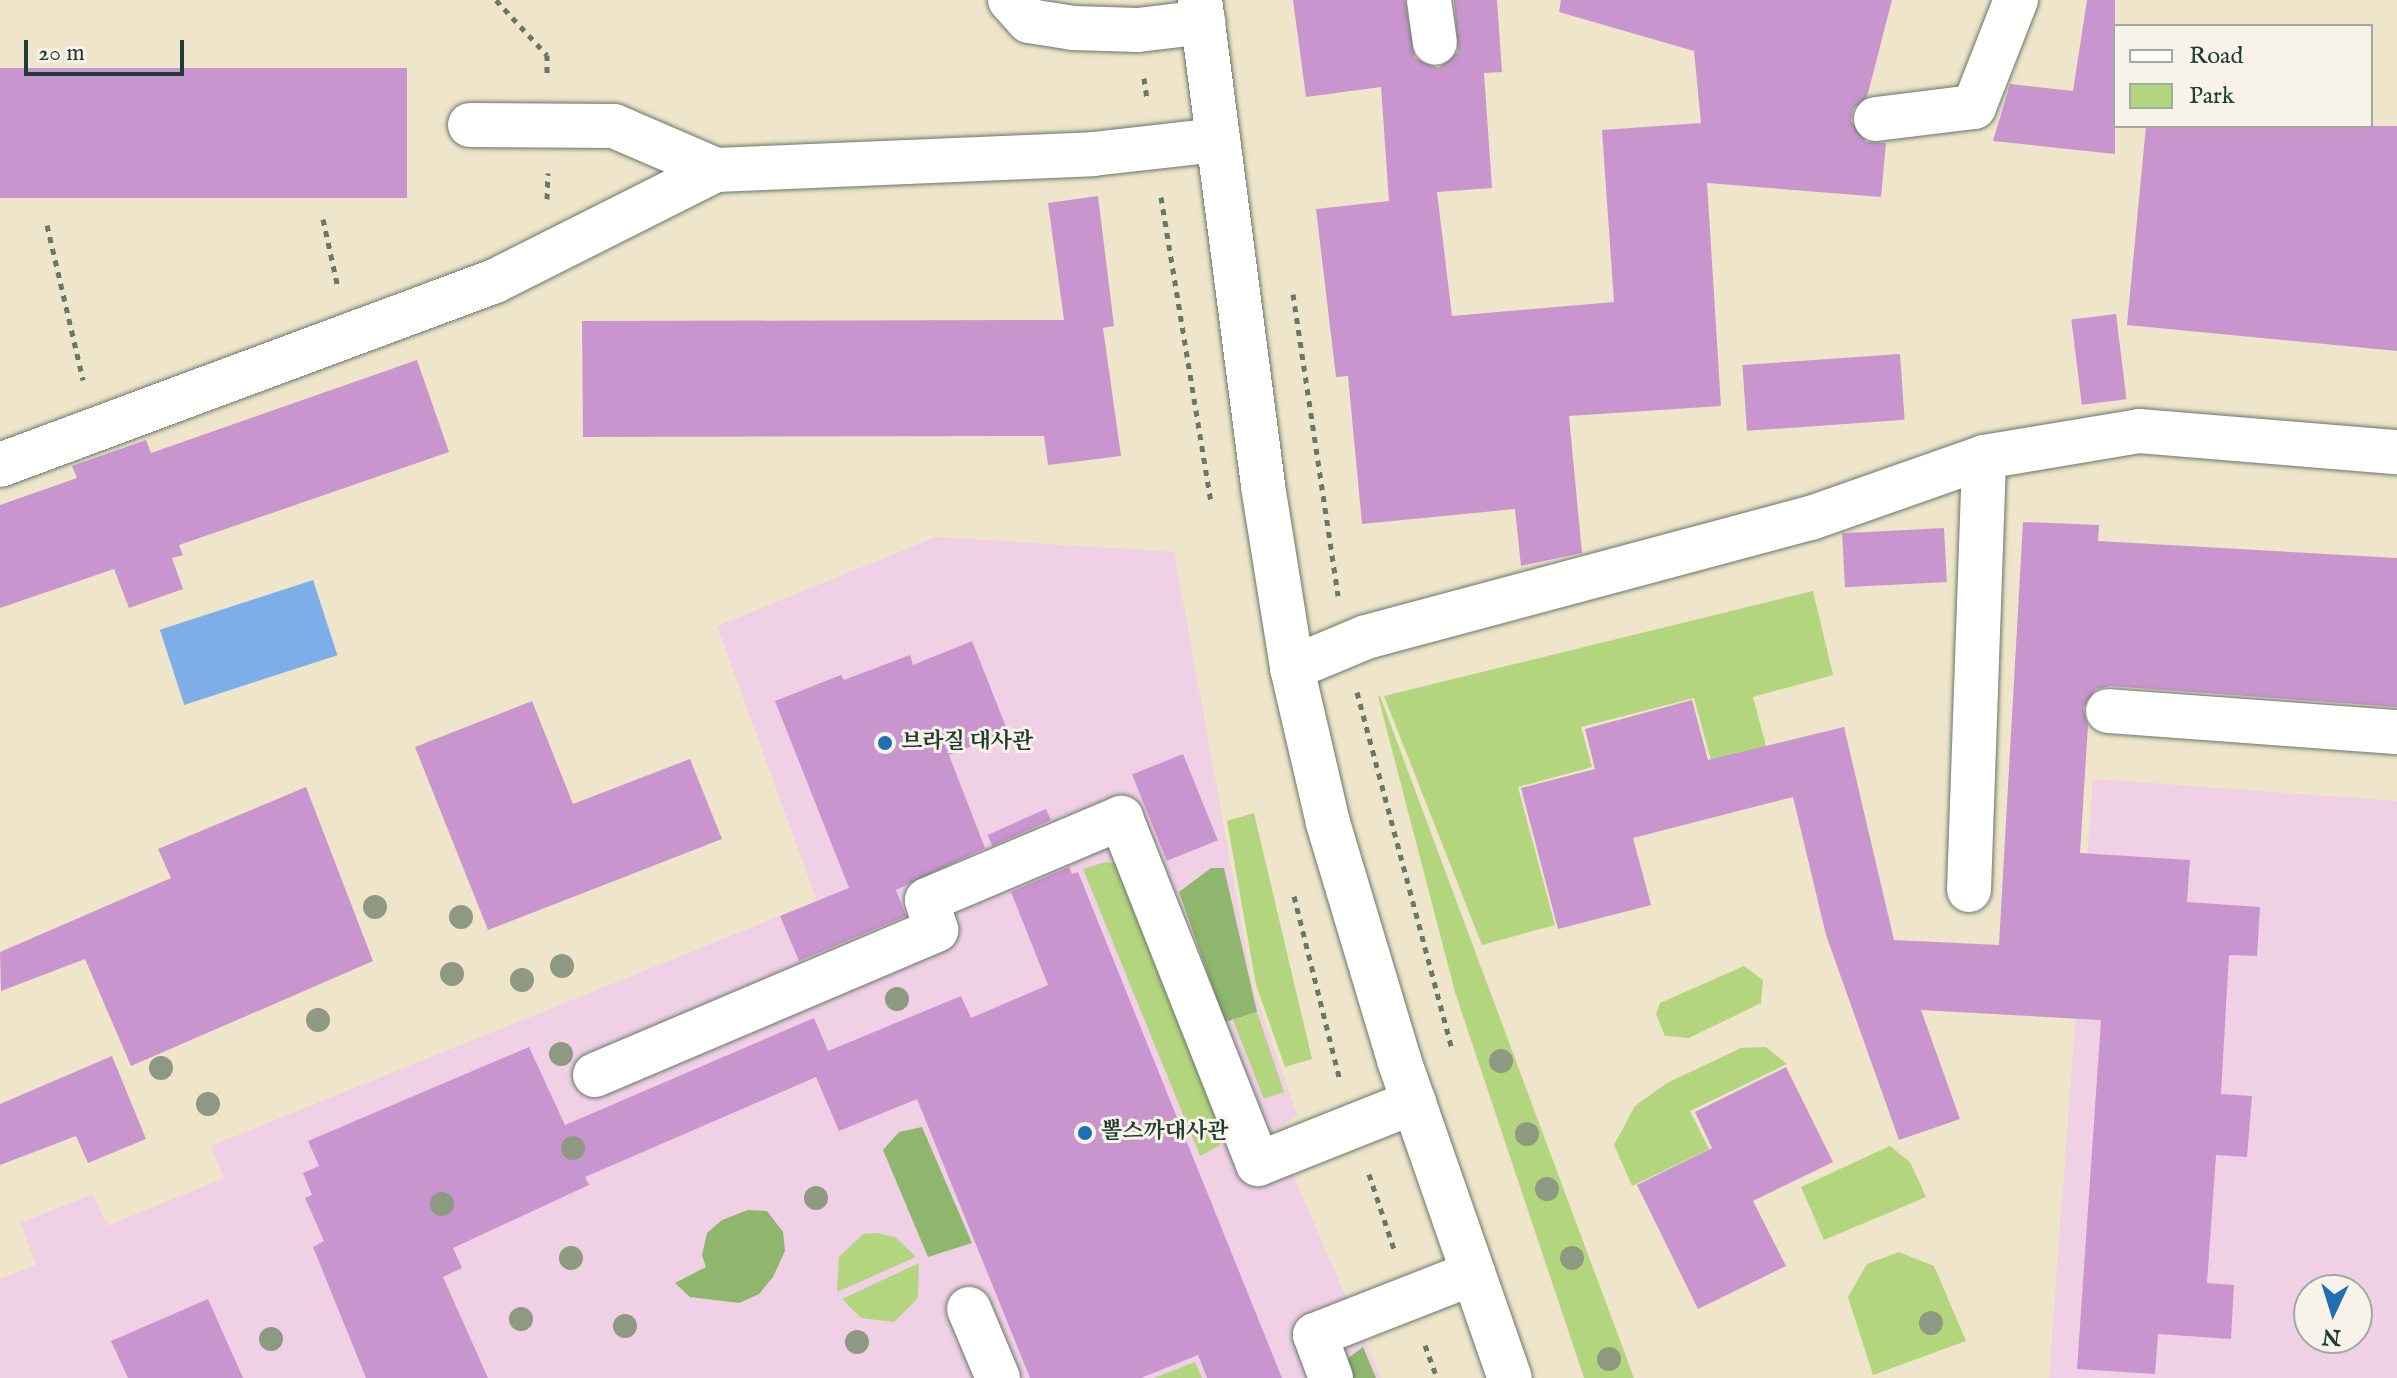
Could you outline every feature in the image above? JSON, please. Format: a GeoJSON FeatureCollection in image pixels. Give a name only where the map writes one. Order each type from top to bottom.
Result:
{"type":"FeatureCollection","features":[{"type":"Feature","properties":{"kind":"street"},"geometry":{"type":"LineString","coordinates":[[1010,0],[1029,21],[1073,28],[1138,30],[1202,11],[1292,668],[1328,823],[1414,1102],[1510,1378]]}},
{"type":"Feature","properties":{"kind":"street"},"geometry":{"type":"LineString","coordinates":[[1429,0],[1435,43]]}},
{"type":"Feature","properties":{"kind":"street"},"geometry":{"type":"LineString","coordinates":[[1876,119],[1974,107],[2016,0]]}},
{"type":"Feature","properties":{"kind":"street"},"geometry":{"type":"LineString","coordinates":[[470,125],[614,126],[716,170]]}},
{"type":"Feature","properties":{"kind":"street"},"geometry":{"type":"LineString","coordinates":[[0,465],[495,281],[716,170],[1093,154],[1218,140]]}},
{"type":"Feature","properties":{"kind":"street"},"geometry":{"type":"LineString","coordinates":[[1292,668],[1345,646],[1811,518],[1984,457],[2139,431],[2397,452]]}},
{"type":"Feature","properties":{"kind":"street"},"geometry":{"type":"LineString","coordinates":[[1969,890],[1984,457]]}},
{"type":"Feature","properties":{"kind":"street"},"geometry":{"type":"LineString","coordinates":[[2108,711],[2397,732]]}},
{"type":"Feature","properties":{"kind":"street"},"geometry":{"type":"LineString","coordinates":[[595,1075],[936,930],[927,900],[1121,818],[1258,1164],[1414,1102]]}},
{"type":"Feature","properties":{"kind":"street"},"geometry":{"type":"LineString","coordinates":[[1331,1378],[1315,1335],[1473,1273]]}},
{"type":"Feature","properties":{"kind":"street"},"geometry":{"type":"LineString","coordinates":[[969,1309],[998,1378]]}},
{"type":"Feature","properties":{"kind":"path"},"geometry":{"type":"LineString","coordinates":[[496,0],[547,55],[547,206]]}},
{"type":"Feature","properties":{"kind":"path"},"geometry":{"type":"LineString","coordinates":[[323,219],[342,304]]}},
{"type":"Feature","properties":{"kind":"path"},"geometry":{"type":"LineString","coordinates":[[47,225],[86,392]]}},
{"type":"Feature","properties":{"kind":"path"},"geometry":{"type":"LineString","coordinates":[[1291,284],[1345,646],[1456,1064]]}},
{"type":"Feature","properties":{"kind":"shaded area"},"geometry":{"type":"Polygon","coordinates":[[[936,537],[1174,552],[1253,987],[1297,1115],[1274,1131],[1381,1378],[0,1378],[0,1279],[36,1265],[21,1223],[93,1194],[107,1226],[224,1178],[211,1146],[817,901],[717,626],[936,537]]]}},
{"type":"Feature","properties":{"kind":"shaded area"},"geometry":{"type":"Polygon","coordinates":[[[2093,779],[2397,801],[2397,1378],[2049,1378],[2093,779]]]}},
{"type":"Feature","properties":{"kind":"green space"},"geometry":{"type":"Polygon","coordinates":[[[1813,591],[1833,675],[1753,697],[1773,772],[1718,786],[1694,698],[1581,727],[1592,767],[1518,787],[1555,925],[1482,945],[1384,696],[1813,591]]]}},
{"type":"Feature","properties":{"kind":"green space"},"geometry":{"type":"Polygon","coordinates":[[[1378,696],[1634,1378],[1584,1378],[1455,992],[1378,696]]]}},
{"type":"Feature","properties":{"kind":"green space"},"geometry":{"type":"Polygon","coordinates":[[[1254,813],[1312,1059],[1285,1067],[1256,985],[1227,821],[1254,813]]]}},
{"type":"Feature","properties":{"kind":"green space"},"geometry":{"type":"Polygon","coordinates":[[[1105,862],[1118,864],[1226,1135],[1219,1146],[1200,1156],[1083,869],[1105,862]]]}},
{"type":"Feature","properties":{"kind":"green space"},"geometry":{"type":"Polygon","coordinates":[[[1211,868],[1224,868],[1257,1012],[1225,1022],[1179,892],[1211,868]]]}},
{"type":"Feature","properties":{"kind":"green space"},"geometry":{"type":"Polygon","coordinates":[[[1744,966],[1763,980],[1761,1003],[1689,1038],[1665,1036],[1656,1014],[1660,1003],[1744,966]]]}},
{"type":"Feature","properties":{"kind":"green space"},"geometry":{"type":"Polygon","coordinates":[[[1257,1012],[1284,1092],[1264,1099],[1233,1020],[1257,1012]]]}},
{"type":"Feature","properties":{"kind":"green space"},"geometry":{"type":"Polygon","coordinates":[[[1766,1047],[1787,1064],[1690,1111],[1709,1149],[1632,1186],[1614,1145],[1635,1106],[1667,1083],[1741,1048],[1766,1047]]]}},
{"type":"Feature","properties":{"kind":"green space"},"geometry":{"type":"Polygon","coordinates":[[[922,1127],[972,1243],[928,1257],[883,1150],[899,1132],[922,1127]]]}},
{"type":"Feature","properties":{"kind":"green space"},"geometry":{"type":"Polygon","coordinates":[[[1890,1146],[1910,1162],[1926,1197],[1824,1240],[1801,1187],[1890,1146]]]}},
{"type":"Feature","properties":{"kind":"green space"},"geometry":{"type":"Polygon","coordinates":[[[748,1210],[767,1211],[783,1232],[785,1251],[773,1277],[759,1294],[739,1303],[690,1297],[675,1283],[706,1267],[702,1255],[707,1233],[722,1220],[748,1210]]]}},
{"type":"Feature","properties":{"kind":"green space"},"geometry":{"type":"Polygon","coordinates":[[[863,1234],[895,1237],[916,1257],[837,1292],[839,1257],[863,1234]]]}},
{"type":"Feature","properties":{"kind":"green space"},"geometry":{"type":"Polygon","coordinates":[[[1899,1252],[1934,1266],[1966,1341],[1873,1375],[1848,1297],[1867,1264],[1899,1252]]]}},
{"type":"Feature","properties":{"kind":"green space"},"geometry":{"type":"Polygon","coordinates":[[[919,1263],[918,1298],[894,1322],[861,1318],[842,1299],[919,1263]]]}},
{"type":"Feature","properties":{"kind":"green space"},"geometry":{"type":"Polygon","coordinates":[[[1363,1347],[1376,1378],[1352,1378],[1347,1359],[1363,1347]]]}},
{"type":"Feature","properties":{"kind":"green space"},"geometry":{"type":"Polygon","coordinates":[[[1195,1362],[1202,1378],[1154,1378],[1195,1362]]]}},
{"type":"Feature","properties":{"kind":"water"},"geometry":{"type":"Polygon","coordinates":[[[313,580],[337,655],[184,705],[160,630],[313,580]]]}},
{"type":"Feature","properties":{"kind":"building"},"geometry":{"type":"Polygon","coordinates":[[[1293,0],[1405,0],[1415,58],[1438,68],[1458,52],[1454,0],[1497,0],[1502,72],[1484,73],[1492,188],[1437,192],[1452,316],[1614,302],[1602,130],[1701,123],[1694,51],[1559,12],[1561,0],[1892,0],[1867,97],[1853,109],[1851,121],[1866,142],[1886,143],[1881,197],[1707,183],[1721,406],[1569,416],[1582,553],[1521,566],[1515,509],[1362,524],[1348,376],[1336,377],[1316,209],[1389,201],[1381,87],[1306,97],[1293,0]]]}},
{"type":"Feature","properties":{"kind":"building"},"geometry":{"type":"Polygon","coordinates":[[[2087,0],[2115,0],[2115,154],[1993,141],[2010,84],[2073,91],[2087,0]]]}},
{"type":"Feature","properties":{"kind":"building"},"geometry":{"type":"Polygon","coordinates":[[[0,68],[407,68],[407,198],[0,198],[0,68]]]}},
{"type":"Feature","properties":{"kind":"building"},"geometry":{"type":"Polygon","coordinates":[[[2397,126],[2397,351],[2127,325],[2146,128],[2397,126]]]}},
{"type":"Feature","properties":{"kind":"building"},"geometry":{"type":"Polygon","coordinates":[[[1098,196],[1114,326],[1103,328],[1121,456],[1048,465],[1044,436],[583,437],[582,321],[1064,320],[1048,203],[1098,196]]]}},
{"type":"Feature","properties":{"kind":"building"},"geometry":{"type":"Polygon","coordinates":[[[2116,314],[2126,399],[2082,405],[2071,319],[2116,314]]]}},
{"type":"Feature","properties":{"kind":"building"},"geometry":{"type":"Polygon","coordinates":[[[1900,354],[1905,420],[1747,431],[1742,365],[1900,354]]]}},
{"type":"Feature","properties":{"kind":"building"},"geometry":{"type":"Polygon","coordinates":[[[417,360],[449,452],[179,545],[183,555],[172,558],[183,589],[129,608],[114,569],[0,608],[0,505],[77,478],[72,466],[146,440],[151,453],[417,360]]]}},
{"type":"Feature","properties":{"kind":"building"},"geometry":{"type":"Polygon","coordinates":[[[2023,522],[2099,525],[2098,541],[2397,558],[2397,707],[2110,686],[2096,689],[2083,708],[2088,725],[2080,853],[2190,860],[2187,902],[2260,907],[2257,956],[2229,955],[2221,1094],[2252,1096],[2247,1157],[2216,1155],[2207,1283],[2234,1285],[2231,1339],[2158,1334],[2155,1374],[2077,1369],[2101,1020],[1921,1010],[1960,1119],[1899,1140],[1826,935],[1793,797],[1633,838],[1651,905],[1558,929],[1521,788],[1595,769],[1585,729],[1692,700],[1708,760],[1844,727],[1894,940],[1999,945],[2023,522]]]}},
{"type":"Feature","properties":{"kind":"building"},"geometry":{"type":"Polygon","coordinates":[[[1944,528],[1947,582],[1845,587],[1842,533],[1944,528]]]}},
{"type":"Feature","properties":{"kind":"building"},"geometry":{"type":"Polygon","coordinates":[[[972,641],[1008,732],[949,755],[985,848],[896,890],[906,916],[799,961],[780,916],[849,888],[775,701],[841,675],[844,680],[910,655],[913,665],[972,641]]]}},
{"type":"Feature","properties":{"kind":"building"},"geometry":{"type":"Polygon","coordinates":[[[532,701],[573,804],[690,759],[722,839],[488,930],[415,747],[532,701]]]}},
{"type":"Feature","properties":{"kind":"building"},"geometry":{"type":"Polygon","coordinates":[[[1183,754],[1218,840],[1167,861],[1132,775],[1183,754]]]}},
{"type":"Feature","properties":{"kind":"building"},"geometry":{"type":"Polygon","coordinates":[[[306,787],[373,961],[131,1066],[85,959],[1,991],[0,952],[171,878],[158,849],[306,787]]]}},
{"type":"Feature","properties":{"kind":"building"},"geometry":{"type":"Polygon","coordinates":[[[1046,809],[1051,820],[992,846],[988,835],[1046,809]]]}},
{"type":"Feature","properties":{"kind":"building"},"geometry":{"type":"Polygon","coordinates":[[[1069,867],[1072,874],[1078,872],[1282,1378],[1207,1378],[1198,1355],[1141,1378],[1030,1378],[917,1099],[839,1131],[816,1077],[585,1177],[589,1185],[453,1248],[462,1268],[443,1277],[488,1378],[366,1378],[313,1247],[324,1241],[305,1198],[312,1195],[303,1173],[319,1166],[308,1141],[529,1047],[565,1125],[814,1018],[828,1051],[961,996],[971,1018],[1048,985],[1011,892],[1069,867]]]}},
{"type":"Feature","properties":{"kind":"building"},"geometry":{"type":"Polygon","coordinates":[[[112,1056],[146,1139],[88,1163],[76,1136],[0,1165],[0,1104],[112,1056]]]}},
{"type":"Feature","properties":{"kind":"building"},"geometry":{"type":"Polygon","coordinates":[[[1786,1067],[1833,1162],[1753,1201],[1786,1266],[1698,1309],[1637,1185],[1712,1148],[1695,1112],[1786,1067]]]}},
{"type":"Feature","properties":{"kind":"building"},"geometry":{"type":"Polygon","coordinates":[[[208,1299],[243,1378],[128,1378],[111,1341],[208,1299]]]}},
{"type":"Feature","properties":{"kind":"place","name":"브라질 대사관"},"geometry":{"type":"Point","coordinates":[885,743]}},
{"type":"Feature","properties":{"kind":"place","name":"뽈스까대사관"},"geometry":{"type":"Point","coordinates":[1085,1133]}}]}
